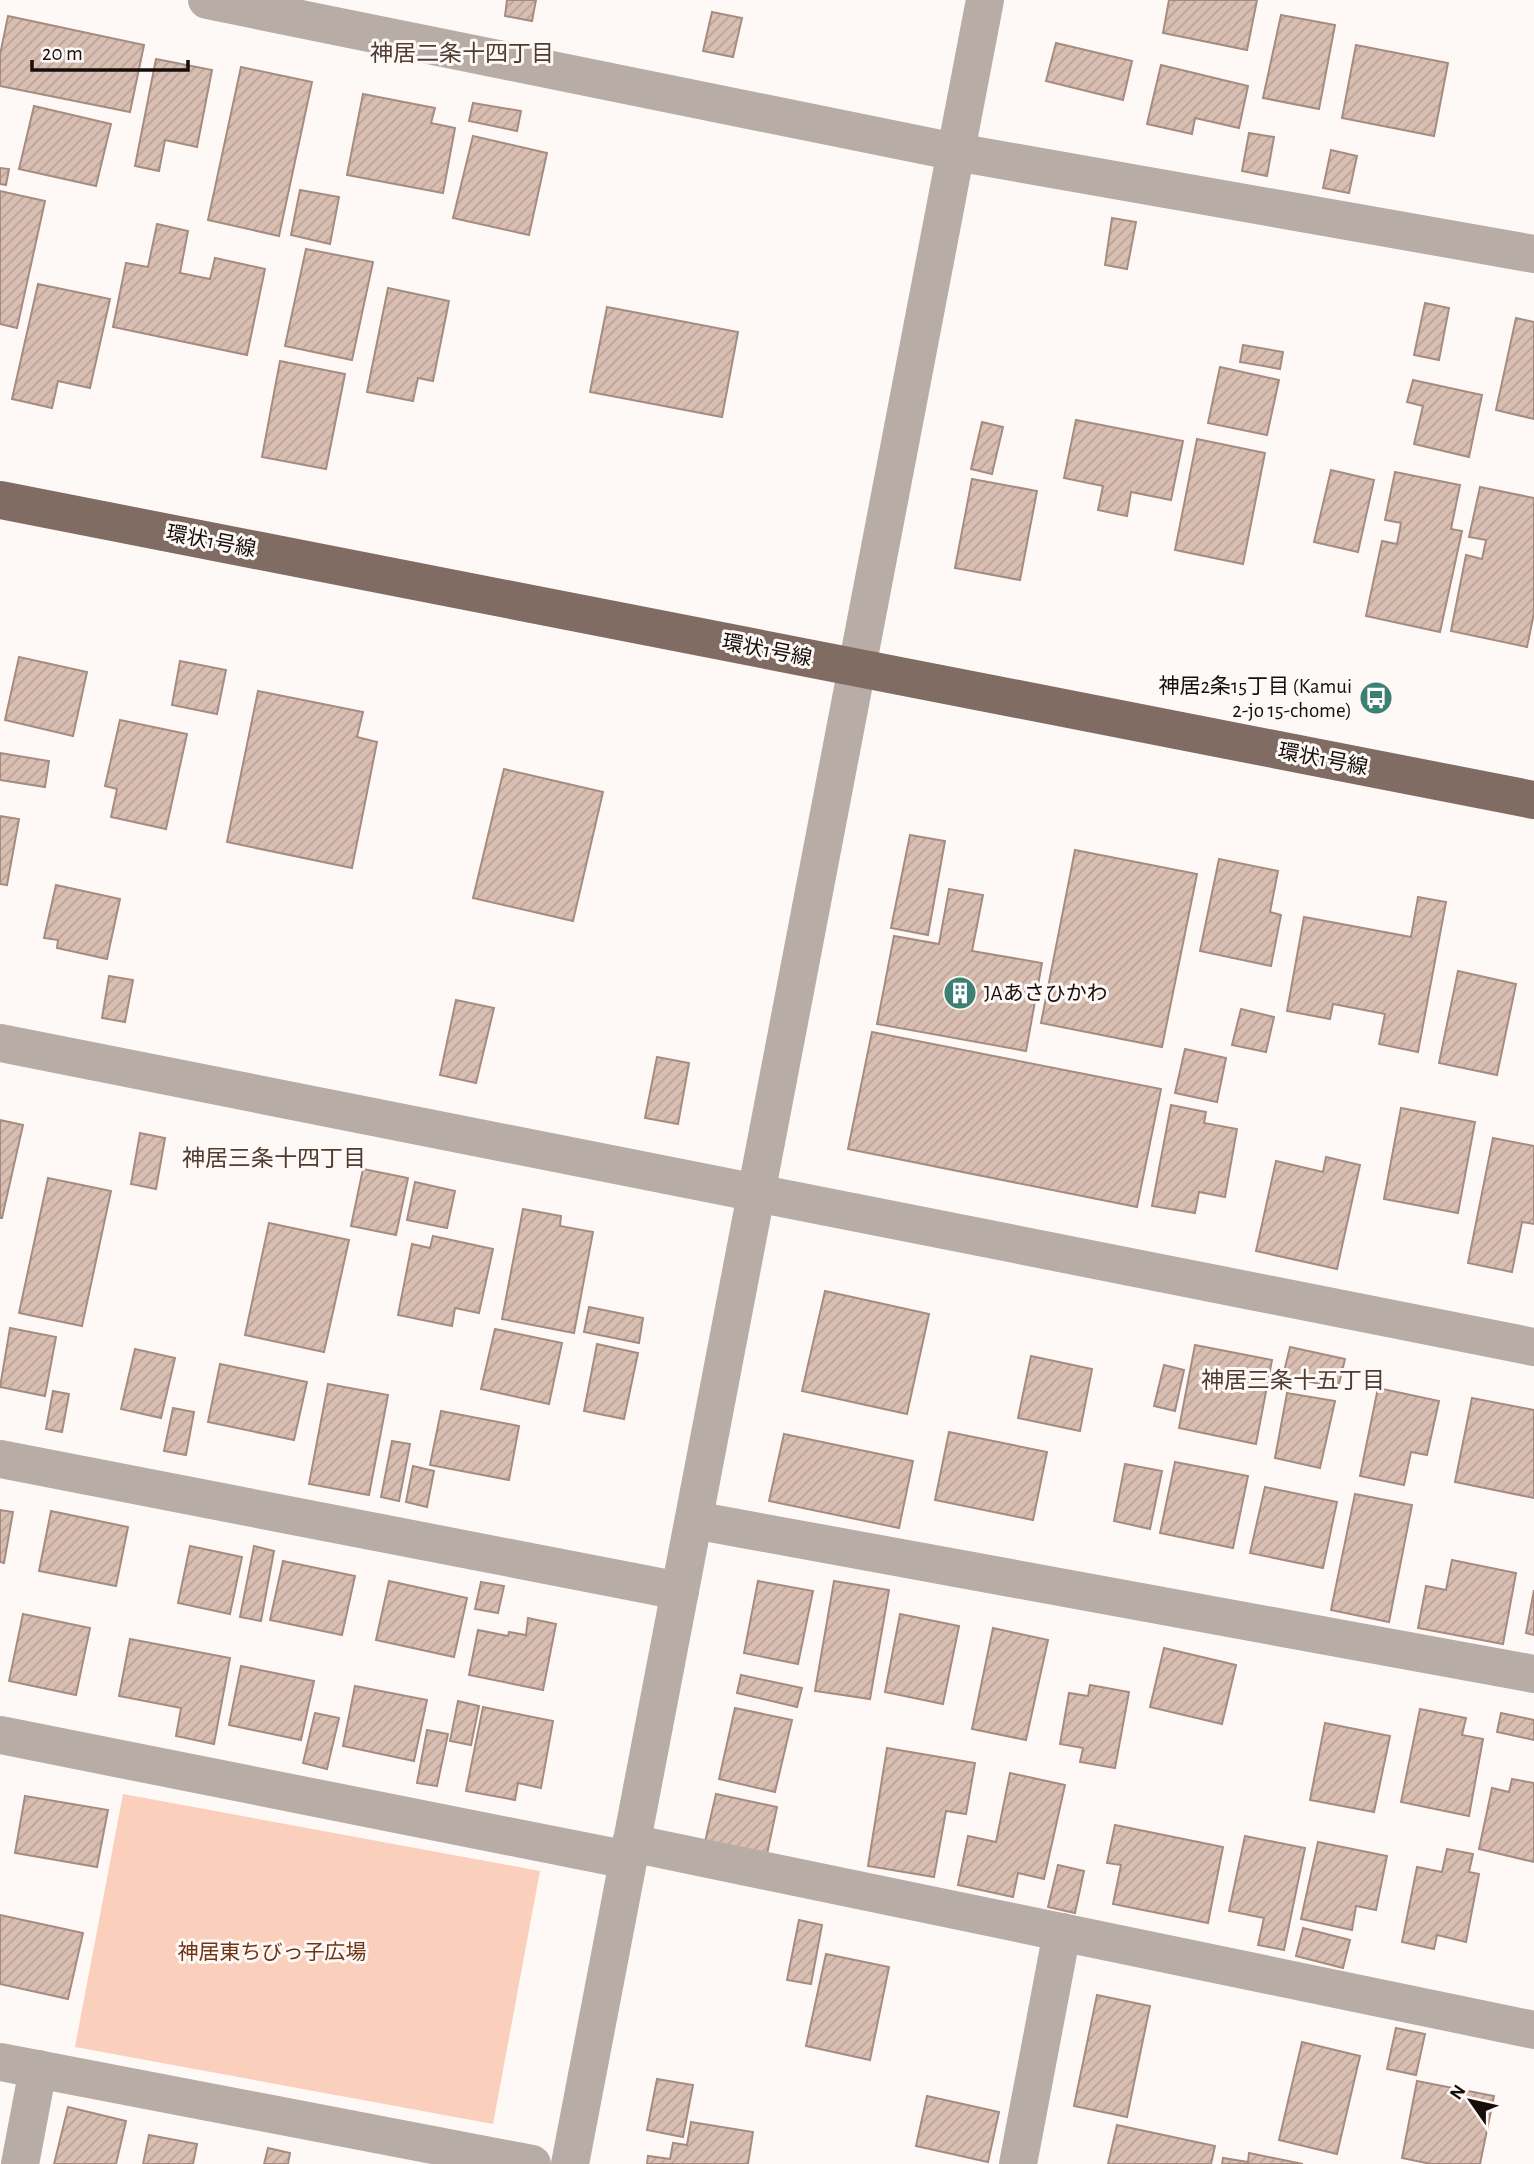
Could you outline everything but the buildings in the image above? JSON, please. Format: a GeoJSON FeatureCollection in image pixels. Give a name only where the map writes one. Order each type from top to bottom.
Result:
{"type":"FeatureCollection","features":[{"type":"Feature","properties":{"kind":"main road","name":"環状1号線"},"geometry":{"type":"LineString","coordinates":[[0,500],[1534,800]]}},
{"type":"Feature","properties":{"kind":"street"},"geometry":{"type":"LineString","coordinates":[[207,0],[956,152],[1534,254]]}},
{"type":"Feature","properties":{"kind":"street"},"geometry":{"type":"LineString","coordinates":[[570,2164],[985,0]]}},
{"type":"Feature","properties":{"kind":"street"},"geometry":{"type":"LineString","coordinates":[[0,1043],[1534,1347]]}},
{"type":"Feature","properties":{"kind":"street"},"geometry":{"type":"LineString","coordinates":[[0,1458],[680,1591]]}},
{"type":"Feature","properties":{"kind":"street"},"geometry":{"type":"LineString","coordinates":[[694,1520],[1534,1674]]}},
{"type":"Feature","properties":{"kind":"street"},"geometry":{"type":"LineString","coordinates":[[0,1735],[1062,1932],[1534,2030]]}},
{"type":"Feature","properties":{"kind":"street"},"geometry":{"type":"LineString","coordinates":[[1018,2164],[1062,1932]]}},
{"type":"Feature","properties":{"kind":"street"},"geometry":{"type":"LineString","coordinates":[[0,2062],[532,2164]]}},
{"type":"Feature","properties":{"kind":"street"},"geometry":{"type":"LineString","coordinates":[[20,2164],[38,2069]]}},
{"type":"Feature","properties":{"kind":"green space","name":"神居東ちびっ子広場"},"geometry":{"type":"Polygon","coordinates":[[[123,1794],[540,1871],[493,2124],[75,2047],[123,1794]]]}},
{"type":"Feature","properties":{"kind":"place","name":"神居2条15丁目 (Kamui 2-jo 15-chome)"},"geometry":{"type":"Point","coordinates":[1376,698]}},
{"type":"Feature","properties":{"kind":"place","name":"JAあさひかわ"},"geometry":{"type":"Point","coordinates":[960,993]}},
{"type":"Feature","properties":{"kind":"district","name":"神居二条十四丁目"},"geometry":{"type":"Point","coordinates":[462,53]}},
{"type":"Feature","properties":{"kind":"district","name":"神居三条十四丁目"},"geometry":{"type":"Point","coordinates":[274,1158]}},
{"type":"Feature","properties":{"kind":"district","name":"神居三条十五丁目"},"geometry":{"type":"Point","coordinates":[1293,1380]}}]}
